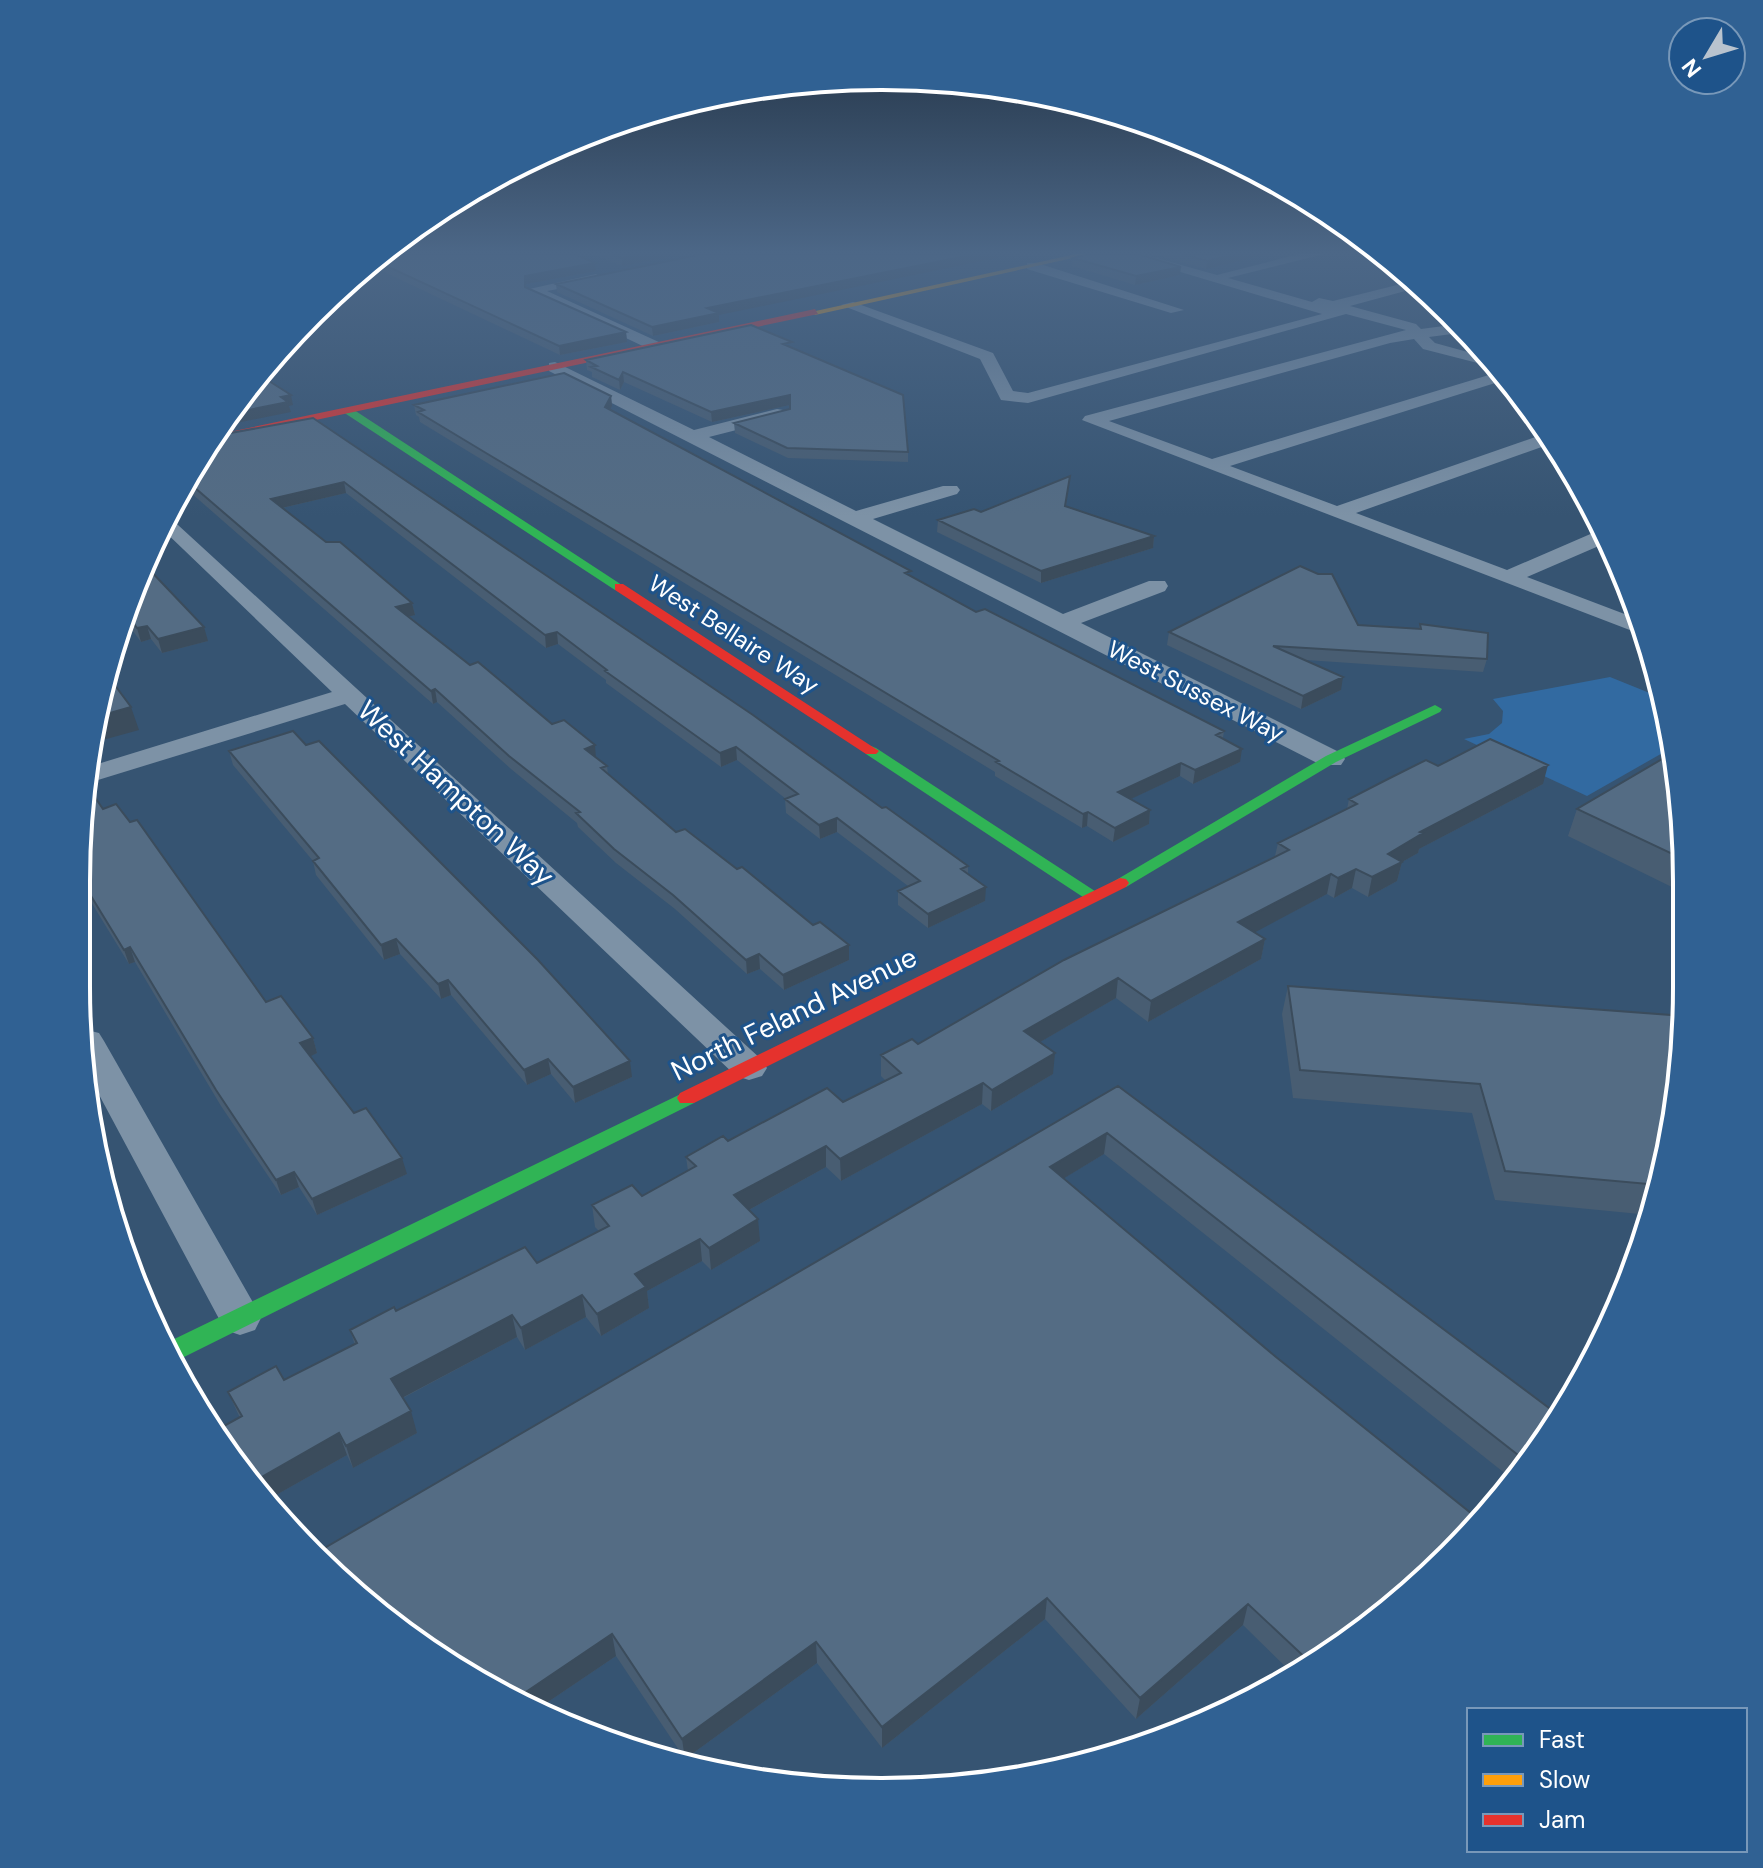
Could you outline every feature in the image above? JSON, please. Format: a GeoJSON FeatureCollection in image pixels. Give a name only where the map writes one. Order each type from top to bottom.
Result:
{"type":"FeatureCollection","features":[{"type":"Feature","properties":{"kind":"street"},"geometry":{"type":"LineString","coordinates":[[644,341],[655,346]]}},
{"type":"Feature","properties":{"kind":"street"},"geometry":{"type":"LineString","coordinates":[[228,436],[678,341]]}},
{"type":"Feature","properties":{"kind":"street"},"geometry":{"type":"LineString","coordinates":[[947,341],[987,356],[1007,396],[1028,398],[1238,341]]}},
{"type":"Feature","properties":{"kind":"street"},"geometry":{"type":"LineString","coordinates":[[1377,341],[1091,420],[1630,624]]}},
{"type":"Feature","properties":{"kind":"street"},"geometry":{"type":"LineString","coordinates":[[1423,341],[1429,346],[1476,359]]}},
{"type":"Feature","properties":{"kind":"street","name":"West Sussex Way"},"geometry":{"type":"LineString","coordinates":[[555,367],[1331,759]]}},
{"type":"Feature","properties":{"kind":"street"},"geometry":{"type":"LineString","coordinates":[[1214,465],[1492,379]]}},
{"type":"Feature","properties":{"kind":"street","name":"West Bellaire Way"},"geometry":{"type":"LineString","coordinates":[[347,410],[1095,897]]}},
{"type":"Feature","properties":{"kind":"street"},"geometry":{"type":"LineString","coordinates":[[692,436],[784,412]]}},
{"type":"Feature","properties":{"kind":"street"},"geometry":{"type":"LineString","coordinates":[[1340,512],[1540,442]]}},
{"type":"Feature","properties":{"kind":"street"},"geometry":{"type":"LineString","coordinates":[[855,518],[950,490]]}},
{"type":"Feature","properties":{"kind":"street","name":"West Hampton Way"},"geometry":{"type":"LineString","coordinates":[[173,529],[749,1068]]}},
{"type":"Feature","properties":{"kind":"street"},"geometry":{"type":"LineString","coordinates":[[1509,577],[1595,539]]}},
{"type":"Feature","properties":{"kind":"street","name":"West Sussex Way"},"geometry":{"type":"LineString","coordinates":[[1061,623],[1157,586]]}},
{"type":"Feature","properties":{"kind":"street"},"geometry":{"type":"LineString","coordinates":[[98,772],[351,694]]}},
{"type":"Feature","properties":{"kind":"street","name":"North Feland Avenue"},"geometry":{"type":"LineString","coordinates":[[178,1348],[1095,897],[1331,759],[1435,709]]}},
{"type":"Feature","properties":{"kind":"street"},"geometry":{"type":"LineString","coordinates":[[93,1053],[240,1318]]}},
{"type":"Feature","properties":{"kind":"shaded area"},"geometry":{"type":"Polygon","coordinates":[[[1610,677],[1650,693],[1662,753],[1587,796],[1464,739],[1489,734],[1502,723],[1503,711],[1493,699],[1610,677]]]}},
{"type":"Feature","properties":{"kind":"building"},"geometry":{"type":"Polygon","coordinates":[[[549,341],[582,341],[559,346],[549,341]]]}},
{"type":"Feature","properties":{"kind":"building"},"geometry":{"type":"Polygon","coordinates":[[[675,341],[790,341],[783,344],[903,395],[908,452],[787,448],[734,423],[790,409],[790,395],[711,412],[623,372],[619,380],[591,367],[597,366],[586,360],[675,341]]]}},
{"type":"Feature","properties":{"kind":"building"},"geometry":{"type":"Polygon","coordinates":[[[564,373],[611,396],[605,407],[911,571],[905,573],[976,612],[985,609],[1224,731],[1216,735],[1242,749],[1195,770],[1181,763],[1118,792],[1150,810],[1115,828],[1088,812],[1083,814],[996,762],[999,761],[418,412],[424,410],[414,405],[564,373]]]}},
{"type":"Feature","properties":{"kind":"building"},"geometry":{"type":"Polygon","coordinates":[[[269,381],[291,395],[281,397],[288,402],[246,410],[269,381]]]}},
{"type":"Feature","properties":{"kind":"building"},"geometry":{"type":"Polygon","coordinates":[[[313,418],[753,715],[882,808],[886,807],[968,866],[961,869],[986,887],[928,914],[898,891],[920,881],[837,818],[819,825],[785,799],[798,794],[736,747],[720,753],[605,671],[557,632],[545,635],[344,482],[271,499],[326,542],[340,542],[412,603],[396,607],[470,665],[478,662],[552,724],[564,720],[595,745],[585,749],[607,766],[601,768],[676,832],[685,829],[737,869],[742,867],[813,925],[820,922],[849,945],[783,975],[759,954],[746,960],[673,895],[614,849],[576,813],[580,812],[509,756],[435,689],[431,691],[195,488],[230,433],[313,418]]]}},
{"type":"Feature","properties":{"kind":"building"},"geometry":{"type":"Polygon","coordinates":[[[1070,476],[1065,506],[1154,536],[1041,571],[938,520],[974,509],[981,512],[1070,476]]]}},
{"type":"Feature","properties":{"kind":"building"},"geometry":{"type":"Polygon","coordinates":[[[1300,566],[1318,574],[1332,574],[1358,625],[1421,629],[1420,624],[1488,633],[1487,659],[1273,646],[1343,677],[1303,696],[1169,632],[1300,566]]]}},
{"type":"Feature","properties":{"kind":"building"},"geometry":{"type":"Polygon","coordinates":[[[153,573],[204,627],[158,639],[147,626],[137,628],[133,623],[153,573]]]}},
{"type":"Feature","properties":{"kind":"building"},"geometry":{"type":"Polygon","coordinates":[[[115,685],[131,707],[108,714],[115,685]]]}},
{"type":"Feature","properties":{"kind":"building"},"geometry":{"type":"Polygon","coordinates":[[[293,731],[306,745],[319,741],[538,960],[630,1061],[573,1087],[548,1059],[524,1070],[448,980],[438,984],[396,939],[381,945],[313,861],[319,858],[229,751],[293,731]]]}},
{"type":"Feature","properties":{"kind":"building"},"geometry":{"type":"Polygon","coordinates":[[[1490,739],[1548,765],[1420,832],[1423,833],[1388,854],[1402,862],[1372,877],[1356,869],[1338,878],[1331,874],[1238,922],[1265,939],[1151,1001],[1118,978],[1024,1031],[1055,1053],[992,1090],[983,1083],[840,1159],[826,1146],[734,1195],[758,1219],[709,1248],[700,1239],[635,1274],[646,1287],[597,1314],[582,1295],[521,1328],[512,1315],[391,1379],[411,1411],[346,1446],[339,1433],[261,1477],[223,1426],[242,1416],[228,1392],[276,1366],[284,1380],[357,1343],[350,1330],[394,1307],[396,1311],[525,1247],[537,1263],[609,1226],[592,1205],[632,1185],[642,1196],[696,1166],[686,1157],[723,1136],[728,1141],[827,1088],[843,1102],[901,1073],[881,1055],[912,1039],[918,1044],[1064,960],[1289,850],[1278,843],[1357,804],[1349,799],[1426,760],[1438,766],[1490,739]]]}},
{"type":"Feature","properties":{"kind":"building"},"geometry":{"type":"Polygon","coordinates":[[[1663,758],[1672,854],[1577,809],[1663,758]]]}},
{"type":"Feature","properties":{"kind":"building"},"geometry":{"type":"Polygon","coordinates":[[[95,797],[103,809],[116,804],[130,822],[137,820],[266,1002],[281,996],[313,1038],[300,1043],[354,1113],[366,1108],[402,1158],[312,1199],[294,1172],[276,1180],[216,1090],[130,947],[124,950],[90,894],[95,797]]]}},
{"type":"Feature","properties":{"kind":"building"},"geometry":{"type":"Polygon","coordinates":[[[1288,986],[1672,1015],[1666,1090],[1648,1184],[1505,1171],[1480,1084],[1300,1070],[1288,986]]]}},
{"type":"Feature","properties":{"kind":"building"},"geometry":{"type":"Polygon","coordinates":[[[1118,1086],[1550,1409],[1518,1455],[1107,1133],[1050,1167],[1276,1357],[1472,1514],[1403,1582],[1303,1656],[1248,1604],[1140,1698],[1047,1598],[882,1727],[816,1642],[682,1739],[612,1634],[525,1693],[442,1645],[360,1582],[324,1548],[1118,1086]]]}},
{"type":"Feature","properties":{"kind":"traffic: fast"},"geometry":{"type":"LineString","coordinates":[[347,410],[619,587]]}},
{"type":"Feature","properties":{"kind":"traffic: fast"},"geometry":{"type":"LineString","coordinates":[[1120,883],[1331,759],[1435,709]]}},
{"type":"Feature","properties":{"kind":"traffic: fast"},"geometry":{"type":"LineString","coordinates":[[871,751],[1095,897]]}},
{"type":"Feature","properties":{"kind":"traffic: fast"},"geometry":{"type":"LineString","coordinates":[[178,1349],[687,1098]]}},
{"type":"Feature","properties":{"kind":"traffic: jam"},"geometry":{"type":"LineString","coordinates":[[227,436],[677,341]]}},
{"type":"Feature","properties":{"kind":"traffic: jam"},"geometry":{"type":"LineString","coordinates":[[619,587],[871,751]]}},
{"type":"Feature","properties":{"kind":"traffic: jam"},"geometry":{"type":"LineString","coordinates":[[687,1098],[1120,883]]}}]}
